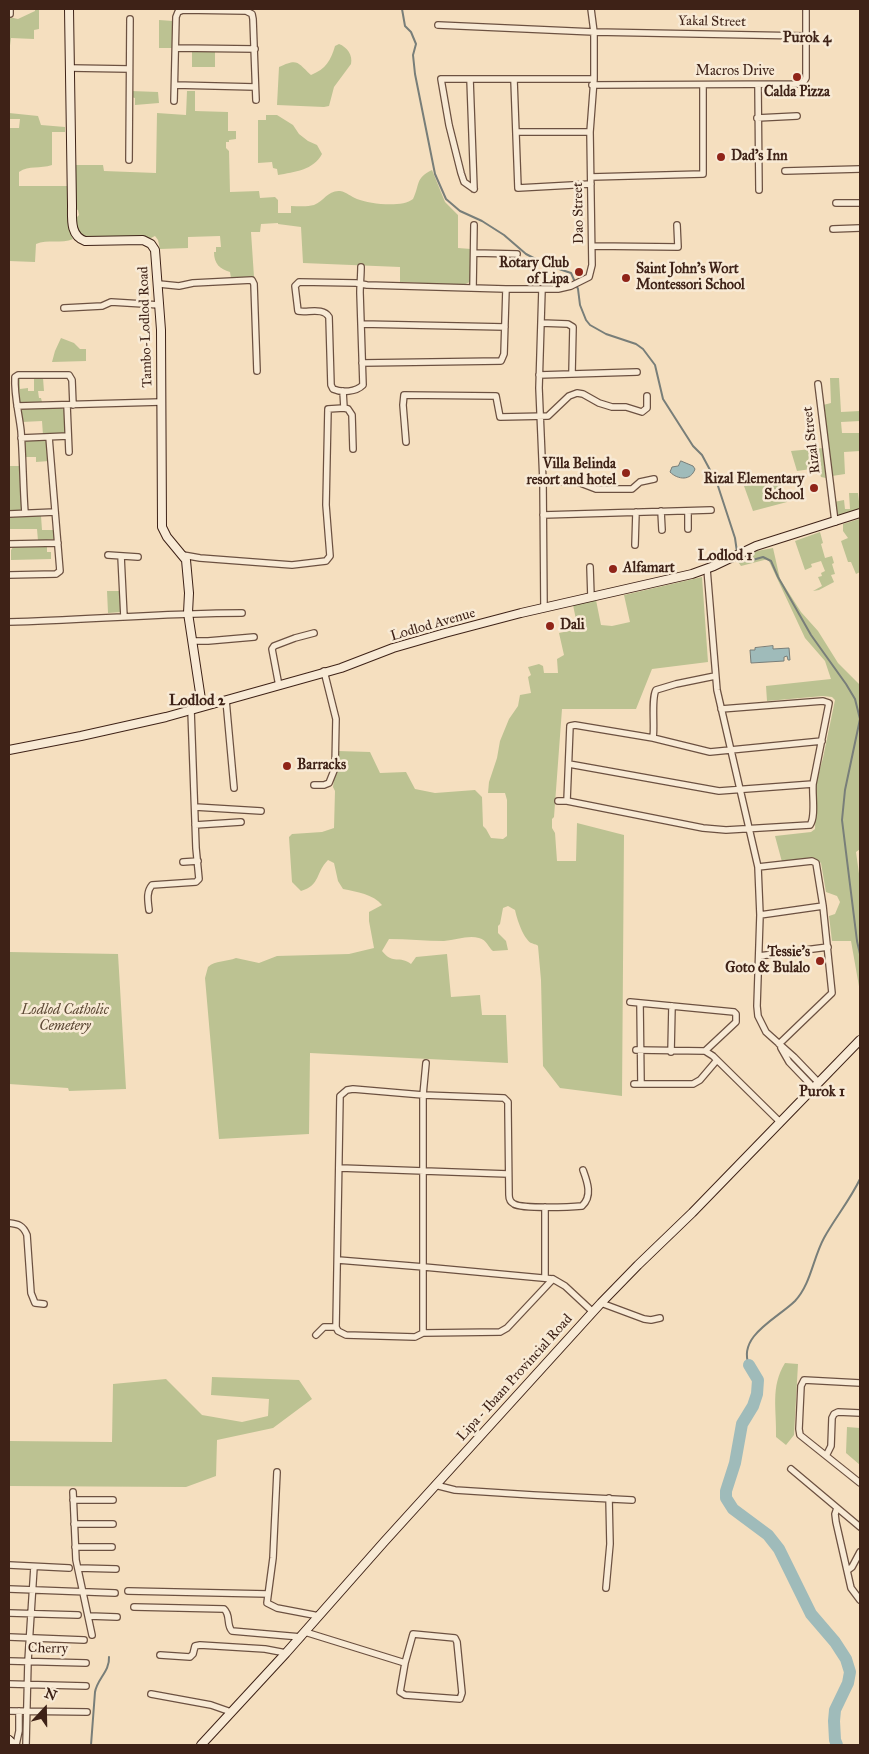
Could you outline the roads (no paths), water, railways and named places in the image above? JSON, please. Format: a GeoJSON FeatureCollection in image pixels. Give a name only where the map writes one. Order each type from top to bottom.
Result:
{"type":"FeatureCollection","features":[{"type":"Feature","properties":{"kind":"main road","name":"Tambo-Lodlod Road"},"geometry":{"type":"LineString","coordinates":[[69,9],[72,222],[79,241],[141,240],[150,243],[155,250],[160,305],[162,527],[167,538],[183,555]]}},
{"type":"Feature","properties":{"kind":"main road","name":"Lodlod Avenue"},"geometry":{"type":"LineString","coordinates":[[9,750],[89,734],[191,710],[279,686],[324,671],[341,668],[393,648],[445,633],[544,608],[674,579],[706,569],[761,544],[860,513]]}},
{"type":"Feature","properties":{"kind":"main road"},"geometry":{"type":"LineString","coordinates":[[183,555],[186,560],[188,613],[202,706]]}},
{"type":"Feature","properties":{"kind":"main road","name":"Lipa - Ibaan Provincial Road"},"geometry":{"type":"LineString","coordinates":[[201,1745],[320,1616],[435,1485],[601,1303],[860,1040]]}},
{"type":"Feature","properties":{"kind":"main road"},"geometry":{"type":"LineString","coordinates":[[9,1740],[15,1745]]}},
{"type":"Feature","properties":{"kind":"street","name":"Dao Street"},"geometry":{"type":"LineString","coordinates":[[343,391],[335,390],[331,385],[328,315],[322,312],[298,312],[295,286],[300,281],[361,283],[367,285],[561,289],[589,277],[591,272],[592,246],[590,132],[594,32],[590,9]]}},
{"type":"Feature","properties":{"kind":"street","name":"Macros Drive"},"geometry":{"type":"LineString","coordinates":[[470,79],[474,189],[464,182],[461,173],[449,125],[442,79],[470,79],[514,80],[703,85],[800,84],[806,78],[806,9]]}},
{"type":"Feature","properties":{"kind":"street"},"geometry":{"type":"LineString","coordinates":[[174,101],[176,17],[181,10],[229,10],[252,14],[256,100]]}},
{"type":"Feature","properties":{"kind":"street"},"geometry":{"type":"LineString","coordinates":[[129,160],[130,19]]}},
{"type":"Feature","properties":{"kind":"street","name":"Yakal Street"},"geometry":{"type":"LineString","coordinates":[[438,25],[594,32],[806,36]]}},
{"type":"Feature","properties":{"kind":"street"},"geometry":{"type":"LineString","coordinates":[[176,48],[255,49]]}},
{"type":"Feature","properties":{"kind":"street"},"geometry":{"type":"LineString","coordinates":[[70,68],[129,69]]}},
{"type":"Feature","properties":{"kind":"street"},"geometry":{"type":"LineString","coordinates":[[514,80],[518,188],[591,184]]}},
{"type":"Feature","properties":{"kind":"street"},"geometry":{"type":"LineString","coordinates":[[175,85],[255,87]]}},
{"type":"Feature","properties":{"kind":"street"},"geometry":{"type":"LineString","coordinates":[[591,177],[703,174],[703,85]]}},
{"type":"Feature","properties":{"kind":"street"},"geometry":{"type":"LineString","coordinates":[[758,85],[759,190]]}},
{"type":"Feature","properties":{"kind":"street"},"geometry":{"type":"LineString","coordinates":[[757,118],[797,116]]}},
{"type":"Feature","properties":{"kind":"street"},"geometry":{"type":"LineString","coordinates":[[516,132],[590,132]]}},
{"type":"Feature","properties":{"kind":"street"},"geometry":{"type":"LineString","coordinates":[[785,172],[860,169]]}},
{"type":"Feature","properties":{"kind":"street"},"geometry":{"type":"LineString","coordinates":[[836,203],[860,203]]}},
{"type":"Feature","properties":{"kind":"street"},"geometry":{"type":"LineString","coordinates":[[473,288],[474,225]]}},
{"type":"Feature","properties":{"kind":"street"},"geometry":{"type":"LineString","coordinates":[[592,246],[678,246],[677,225]]}},
{"type":"Feature","properties":{"kind":"street"},"geometry":{"type":"LineString","coordinates":[[833,229],[860,228]]}},
{"type":"Feature","properties":{"kind":"street"},"geometry":{"type":"LineString","coordinates":[[474,253],[517,254]]}},
{"type":"Feature","properties":{"kind":"street"},"geometry":{"type":"LineString","coordinates":[[344,408],[343,391],[355,390],[363,386],[361,266]]}},
{"type":"Feature","properties":{"kind":"street"},"geometry":{"type":"LineString","coordinates":[[159,284],[179,286],[196,283],[252,280],[254,284],[257,371]]}},
{"type":"Feature","properties":{"kind":"street"},"geometry":{"type":"LineString","coordinates":[[362,363],[500,361],[504,354],[506,289]]}},
{"type":"Feature","properties":{"kind":"street"},"geometry":{"type":"LineString","coordinates":[[542,289],[539,375],[544,515],[544,608]]}},
{"type":"Feature","properties":{"kind":"street"},"geometry":{"type":"LineString","coordinates":[[64,308],[102,306],[110,302],[160,305]]}},
{"type":"Feature","properties":{"kind":"street"},"geometry":{"type":"LineString","coordinates":[[541,323],[567,324],[573,327],[572,373]]}},
{"type":"Feature","properties":{"kind":"street"},"geometry":{"type":"LineString","coordinates":[[361,324],[505,327]]}},
{"type":"Feature","properties":{"kind":"street"},"geometry":{"type":"LineString","coordinates":[[539,375],[637,372]]}},
{"type":"Feature","properties":{"kind":"street"},"geometry":{"type":"LineString","coordinates":[[25,513],[21,438],[18,406],[15,399],[15,379],[18,375],[69,375],[72,380],[68,436],[69,452]]}},
{"type":"Feature","properties":{"kind":"street","name":"Rizal Street"},"geometry":{"type":"LineString","coordinates":[[818,384],[835,522]]}},
{"type":"Feature","properties":{"kind":"street"},"geometry":{"type":"LineString","coordinates":[[406,442],[404,395],[496,396],[500,417],[552,414],[569,396],[575,393],[582,393],[599,403],[612,407],[626,407],[640,412],[646,408],[647,396]]}},
{"type":"Feature","properties":{"kind":"street"},"geometry":{"type":"LineString","coordinates":[[18,406],[161,402]]}},
{"type":"Feature","properties":{"kind":"street"},"geometry":{"type":"LineString","coordinates":[[183,555],[292,565],[326,562],[330,556],[326,499],[328,409],[348,408],[352,414],[353,449]]}},
{"type":"Feature","properties":{"kind":"street"},"geometry":{"type":"LineString","coordinates":[[21,438],[68,436]]}},
{"type":"Feature","properties":{"kind":"street"},"geometry":{"type":"LineString","coordinates":[[9,575],[58,573],[60,568],[49,437]]}},
{"type":"Feature","properties":{"kind":"street"},"geometry":{"type":"LineString","coordinates":[[543,482],[575,482],[596,489],[627,490],[640,482],[654,479]]}},
{"type":"Feature","properties":{"kind":"street"},"geometry":{"type":"LineString","coordinates":[[544,515],[711,510]]}},
{"type":"Feature","properties":{"kind":"street"},"geometry":{"type":"LineString","coordinates":[[661,511],[662,530]]}},
{"type":"Feature","properties":{"kind":"street"},"geometry":{"type":"LineString","coordinates":[[688,511],[688,528]]}},
{"type":"Feature","properties":{"kind":"street"},"geometry":{"type":"LineString","coordinates":[[9,514],[55,512]]}},
{"type":"Feature","properties":{"kind":"street"},"geometry":{"type":"LineString","coordinates":[[635,545],[636,512]]}},
{"type":"Feature","properties":{"kind":"street"},"geometry":{"type":"LineString","coordinates":[[9,544],[58,544]]}},
{"type":"Feature","properties":{"kind":"street"},"geometry":{"type":"LineString","coordinates":[[108,556],[138,558]]}},
{"type":"Feature","properties":{"kind":"street"},"geometry":{"type":"LineString","coordinates":[[121,556],[124,617]]}},
{"type":"Feature","properties":{"kind":"street"},"geometry":{"type":"LineString","coordinates":[[590,567],[591,598]]}},
{"type":"Feature","properties":{"kind":"street"},"geometry":{"type":"LineString","coordinates":[[706,569],[715,676],[758,867],[760,915],[758,1016],[766,1032],[779,1044],[789,1062],[816,1085]]}},
{"type":"Feature","properties":{"kind":"street"},"geometry":{"type":"LineString","coordinates":[[9,622],[74,621],[188,613],[242,613]]}},
{"type":"Feature","properties":{"kind":"street"},"geometry":{"type":"LineString","coordinates":[[279,686],[272,649],[274,646],[295,638],[314,633]]}},
{"type":"Feature","properties":{"kind":"street"},"geometry":{"type":"LineString","coordinates":[[192,642],[208,642],[254,636]]}},
{"type":"Feature","properties":{"kind":"street"},"geometry":{"type":"LineString","coordinates":[[314,785],[329,783],[335,768],[336,716],[324,671]]}},
{"type":"Feature","properties":{"kind":"street"},"geometry":{"type":"LineString","coordinates":[[653,738],[655,727],[654,692],[660,688],[715,676]]}},
{"type":"Feature","properties":{"kind":"street"},"geometry":{"type":"LineString","coordinates":[[226,700],[234,788]]}},
{"type":"Feature","properties":{"kind":"street"},"geometry":{"type":"LineString","coordinates":[[558,801],[567,801],[703,828],[726,830],[810,825],[814,819],[813,784],[830,703],[826,701],[721,709]]}},
{"type":"Feature","properties":{"kind":"street"},"geometry":{"type":"LineString","coordinates":[[149,910],[147,899],[152,885],[196,882],[200,878],[191,710]]}},
{"type":"Feature","properties":{"kind":"street"},"geometry":{"type":"LineString","coordinates":[[567,801],[570,726],[575,725],[653,738],[710,752],[822,741]]}},
{"type":"Feature","properties":{"kind":"street"},"geometry":{"type":"LineString","coordinates":[[569,764],[719,791],[813,784]]}},
{"type":"Feature","properties":{"kind":"street"},"geometry":{"type":"LineString","coordinates":[[195,807],[261,811]]}},
{"type":"Feature","properties":{"kind":"street"},"geometry":{"type":"LineString","coordinates":[[196,825],[241,822]]}},
{"type":"Feature","properties":{"kind":"street"},"geometry":{"type":"LineString","coordinates":[[183,862],[198,861]]}},
{"type":"Feature","properties":{"kind":"street"},"geometry":{"type":"LineString","coordinates":[[758,867],[816,862],[828,947],[832,993],[779,1044]]}},
{"type":"Feature","properties":{"kind":"street"},"geometry":{"type":"LineString","coordinates":[[760,915],[823,906]]}},
{"type":"Feature","properties":{"kind":"street"},"geometry":{"type":"LineString","coordinates":[[759,956],[828,947]]}},
{"type":"Feature","properties":{"kind":"street"},"geometry":{"type":"LineString","coordinates":[[630,1002],[734,1012],[736,1014],[736,1022],[705,1051]]}},
{"type":"Feature","properties":{"kind":"street"},"geometry":{"type":"LineString","coordinates":[[640,1003],[637,1084],[693,1084],[700,1080],[717,1060]]}},
{"type":"Feature","properties":{"kind":"street"},"geometry":{"type":"LineString","coordinates":[[671,1052],[672,1006]]}},
{"type":"Feature","properties":{"kind":"street"},"geometry":{"type":"LineString","coordinates":[[638,1050],[671,1052],[705,1051],[717,1060],[780,1122]]}},
{"type":"Feature","properties":{"kind":"street"},"geometry":{"type":"LineString","coordinates":[[423,1333],[423,1095],[426,1063]]}},
{"type":"Feature","properties":{"kind":"street"},"geometry":{"type":"LineString","coordinates":[[553,1279],[502,1331],[493,1333],[423,1333],[416,1337],[346,1335],[338,1331],[336,1327],[340,1099],[342,1092],[353,1089],[423,1095],[504,1098],[508,1102],[508,1195],[512,1203],[519,1206],[579,1206],[584,1204],[588,1198],[588,1187],[583,1170]]}},
{"type":"Feature","properties":{"kind":"street"},"geometry":{"type":"LineString","coordinates":[[340,1168],[508,1174]]}},
{"type":"Feature","properties":{"kind":"street"},"geometry":{"type":"LineString","coordinates":[[545,1207],[546,1278]]}},
{"type":"Feature","properties":{"kind":"street"},"geometry":{"type":"LineString","coordinates":[[9,1223],[19,1224],[24,1228],[27,1235],[31,1293],[35,1303],[44,1304]]}},
{"type":"Feature","properties":{"kind":"street"},"geometry":{"type":"LineString","coordinates":[[338,1260],[553,1279],[565,1286],[593,1312]]}},
{"type":"Feature","properties":{"kind":"street"},"geometry":{"type":"LineString","coordinates":[[601,1303],[644,1319],[660,1318]]}},
{"type":"Feature","properties":{"kind":"street"},"geometry":{"type":"LineString","coordinates":[[316,1335],[324,1327],[336,1327]]}},
{"type":"Feature","properties":{"kind":"street"},"geometry":{"type":"LineString","coordinates":[[860,1383],[802,1381],[799,1433],[860,1483]]}},
{"type":"Feature","properties":{"kind":"street"},"geometry":{"type":"LineString","coordinates":[[826,1454],[831,1446],[832,1418],[834,1414],[838,1412],[860,1413]]}},
{"type":"Feature","properties":{"kind":"street"},"geometry":{"type":"LineString","coordinates":[[791,1469],[860,1527]]}},
{"type":"Feature","properties":{"kind":"street"},"geometry":{"type":"LineString","coordinates":[[277,1472],[273,1558],[267,1600],[270,1606],[320,1616]]}},
{"type":"Feature","properties":{"kind":"street"},"geometry":{"type":"LineString","coordinates":[[435,1485],[455,1490],[632,1500]]}},
{"type":"Feature","properties":{"kind":"street"},"geometry":{"type":"LineString","coordinates":[[73,1492],[75,1547],[92,1635]]}},
{"type":"Feature","properties":{"kind":"street"},"geometry":{"type":"LineString","coordinates":[[606,1588],[610,1544],[609,1498]]}},
{"type":"Feature","properties":{"kind":"street"},"geometry":{"type":"LineString","coordinates":[[73,1500],[113,1500]]}},
{"type":"Feature","properties":{"kind":"street"},"geometry":{"type":"LineString","coordinates":[[837,1508],[835,1514],[836,1522],[852,1591],[860,1600]]}},
{"type":"Feature","properties":{"kind":"street"},"geometry":{"type":"LineString","coordinates":[[74,1524],[113,1524]]}},
{"type":"Feature","properties":{"kind":"street"},"geometry":{"type":"LineString","coordinates":[[75,1547],[112,1547]]}},
{"type":"Feature","properties":{"kind":"street"},"geometry":{"type":"LineString","coordinates":[[848,1570],[852,1567],[860,1552]]}},
{"type":"Feature","properties":{"kind":"street"},"geometry":{"type":"LineString","coordinates":[[9,1565],[70,1568]]}},
{"type":"Feature","properties":{"kind":"street"},"geometry":{"type":"LineString","coordinates":[[26,1745],[29,1638],[34,1567]]}},
{"type":"Feature","properties":{"kind":"street"},"geometry":{"type":"LineString","coordinates":[[78,1568],[116,1570]]}},
{"type":"Feature","properties":{"kind":"street"},"geometry":{"type":"LineString","coordinates":[[9,1589],[116,1593]]}},
{"type":"Feature","properties":{"kind":"street"},"geometry":{"type":"LineString","coordinates":[[128,1591],[268,1594]]}},
{"type":"Feature","properties":{"kind":"street"},"geometry":{"type":"LineString","coordinates":[[134,1607],[224,1610],[228,1614],[228,1627],[232,1631],[303,1634],[405,1663]]}},
{"type":"Feature","properties":{"kind":"street"},"geometry":{"type":"LineString","coordinates":[[9,1613],[78,1616]]}},
{"type":"Feature","properties":{"kind":"street"},"geometry":{"type":"LineString","coordinates":[[89,1616],[117,1617]]}},
{"type":"Feature","properties":{"kind":"street"},"geometry":{"type":"LineString","coordinates":[[413,1634],[455,1638],[462,1693],[460,1699],[402,1694],[400,1690],[405,1663],[413,1634]]}},
{"type":"Feature","properties":{"kind":"street"},"geometry":{"type":"LineString","coordinates":[[9,1637],[84,1640]]}},
{"type":"Feature","properties":{"kind":"street"},"geometry":{"type":"LineString","coordinates":[[160,1655],[190,1656],[193,1654],[195,1646],[200,1645],[265,1649],[286,1653]]}},
{"type":"Feature","properties":{"kind":"street","name":"Cherry"},"geometry":{"type":"LineString","coordinates":[[9,1661],[86,1663]]}},
{"type":"Feature","properties":{"kind":"street"},"geometry":{"type":"LineString","coordinates":[[9,1684],[86,1686]]}},
{"type":"Feature","properties":{"kind":"street"},"geometry":{"type":"LineString","coordinates":[[151,1694],[211,1705],[231,1712]]}},
{"type":"Feature","properties":{"kind":"street"},"geometry":{"type":"LineString","coordinates":[[9,1711],[87,1712]]}},
{"type":"Feature","properties":{"kind":"street"},"geometry":{"type":"LineString","coordinates":[[15,1745],[19,1735],[19,1711]]}},
{"type":"Feature","properties":{"kind":"water"},"geometry":{"type":"Polygon","coordinates":[[[681,461],[693,466],[695,469],[691,476],[680,478],[670,472],[672,467],[678,466],[681,461]]]}},
{"type":"Feature","properties":{"kind":"water"},"geometry":{"type":"Polygon","coordinates":[[[773,646],[773,649],[789,648],[790,660],[788,660],[787,656],[784,657],[784,661],[751,663],[750,650],[773,646]]]}},
{"type":"Feature","properties":{"kind":"waterway"},"geometry":{"type":"LineString","coordinates":[[402,9],[405,26],[411,32],[416,44],[413,55],[415,74],[435,174],[446,199],[460,211],[482,221],[504,235],[526,254],[547,265],[571,273],[578,289],[580,305],[590,325],[606,334],[636,344],[643,349],[655,365],[663,399],[693,446],[702,455],[717,483],[735,538],[737,552]]}},
{"type":"Feature","properties":{"kind":"waterway"},"geometry":{"type":"LineString","coordinates":[[739,556],[744,561],[763,557],[771,561],[811,635],[855,699],[860,719],[845,790],[842,820],[860,954]]}},
{"type":"Feature","properties":{"kind":"waterway"},"geometry":{"type":"LineString","coordinates":[[749,1365],[747,1355],[749,1345],[754,1336],[761,1328],[795,1301],[805,1287],[824,1238],[860,1179]]}},
{"type":"Feature","properties":{"kind":"waterway"},"geometry":{"type":"LineString","coordinates":[[749,1365],[758,1380],[757,1394],[753,1406],[742,1424],[726,1498],[733,1509],[768,1535],[779,1549],[811,1614],[835,1642],[846,1659],[850,1672],[848,1683],[835,1710],[835,1740],[837,1745]]}},
{"type":"Feature","properties":{"kind":"waterway"},"geometry":{"type":"LineString","coordinates":[[91,1745],[96,1687],[108,1667],[109,1657]]}},
{"type":"Feature","properties":{"kind":"place","name":"Calda Pizza"},"geometry":{"type":"Point","coordinates":[797,77]}},
{"type":"Feature","properties":{"kind":"place","name":"Dad's Inn"},"geometry":{"type":"Point","coordinates":[721,157]}},
{"type":"Feature","properties":{"kind":"place","name":"Rotary Club of Lipa"},"geometry":{"type":"Point","coordinates":[579,272]}},
{"type":"Feature","properties":{"kind":"place","name":"Saint John's Wort Montessori School"},"geometry":{"type":"Point","coordinates":[626,278]}},
{"type":"Feature","properties":{"kind":"place","name":"Villa Belinda resort and hotel"},"geometry":{"type":"Point","coordinates":[626,473]}},
{"type":"Feature","properties":{"kind":"place","name":"Rizal Elementary School"},"geometry":{"type":"Point","coordinates":[814,488]}},
{"type":"Feature","properties":{"kind":"place","name":"Alfamart"},"geometry":{"type":"Point","coordinates":[613,569]}},
{"type":"Feature","properties":{"kind":"place","name":"Dali"},"geometry":{"type":"Point","coordinates":[550,626]}},
{"type":"Feature","properties":{"kind":"place","name":"Barracks"},"geometry":{"type":"Point","coordinates":[287,766]}},
{"type":"Feature","properties":{"kind":"place","name":"Tessie’s Goto & Bulalo"},"geometry":{"type":"Point","coordinates":[820,961]}},
{"type":"Feature","properties":{"kind":"district","name":"Purok 4"},"geometry":{"type":"Point","coordinates":[807,38]}},
{"type":"Feature","properties":{"kind":"district","name":"Lodlod 1"},"geometry":{"type":"Point","coordinates":[725,556]}},
{"type":"Feature","properties":{"kind":"district","name":"Lodlod 2"},"geometry":{"type":"Point","coordinates":[197,701]}},
{"type":"Feature","properties":{"kind":"district","name":"Purok 1"},"geometry":{"type":"Point","coordinates":[822,1092]}},
{"type":"Feature","properties":{"kind":"park label","name":"Lodlod Catholic Cemetery"},"geometry":{"type":"Point","coordinates":[65,1020]}}]}
